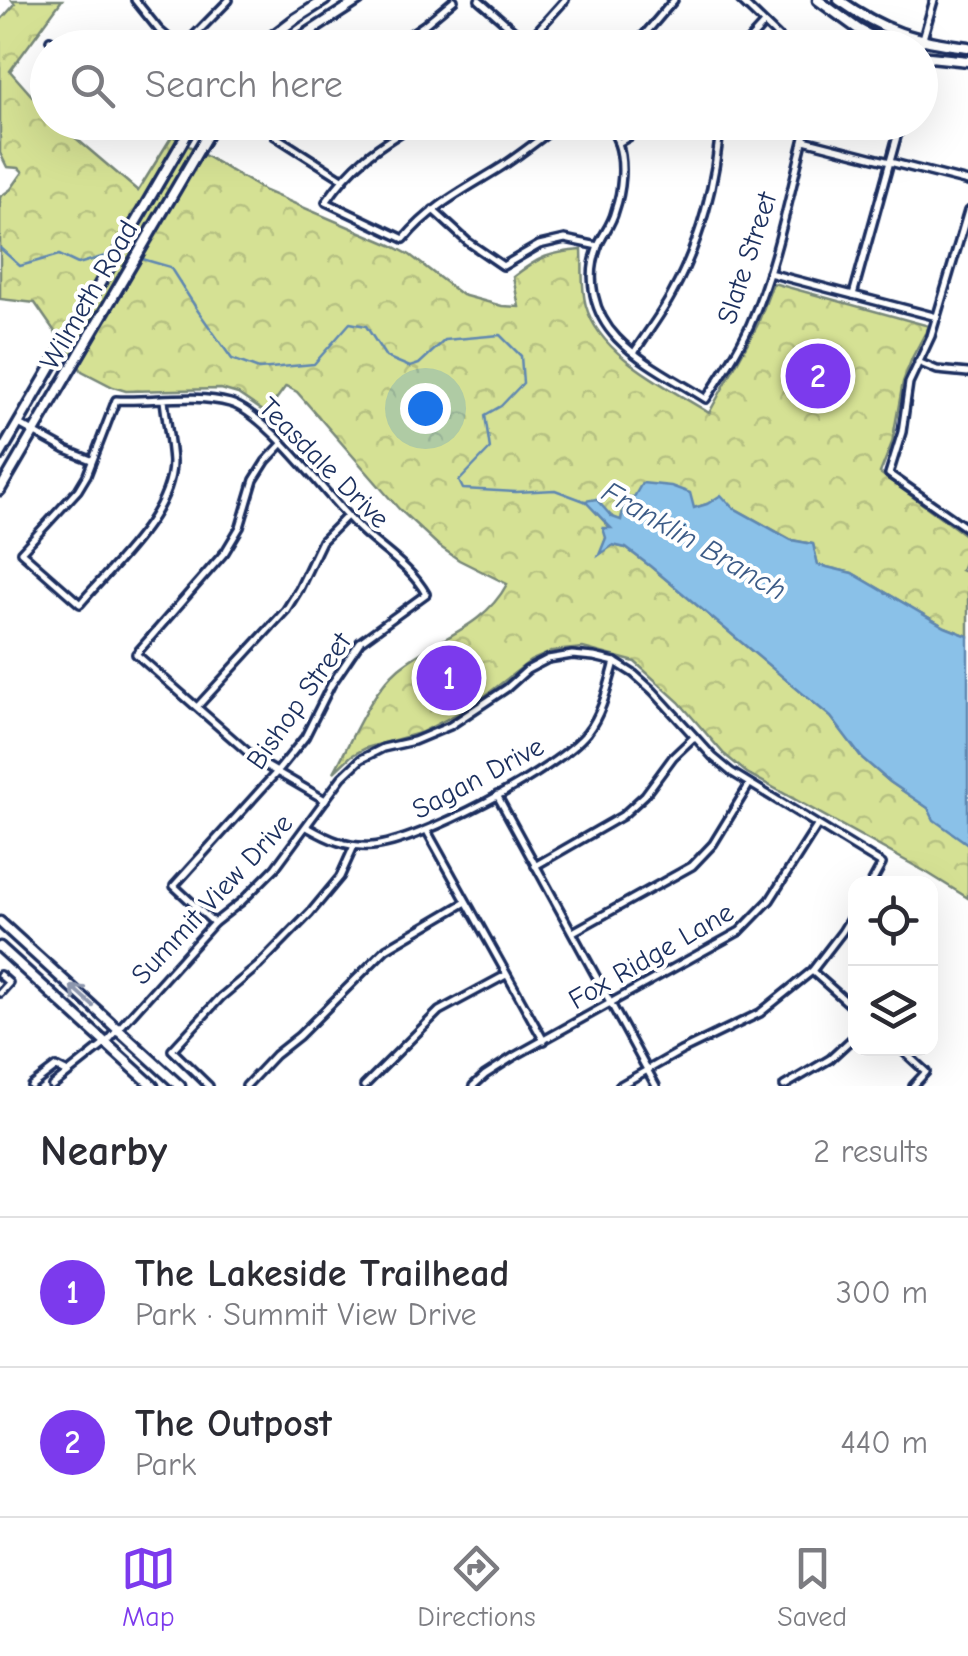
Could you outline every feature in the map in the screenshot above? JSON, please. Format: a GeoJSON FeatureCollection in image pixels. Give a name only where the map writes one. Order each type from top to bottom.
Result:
{"type":"FeatureCollection","features":[{"type":"Feature","properties":{"kind":"street"},"geometry":{"type":"LineString","coordinates":[[135,0],[159,30]]}},
{"type":"Feature","properties":{"kind":"street"},"geometry":{"type":"LineString","coordinates":[[199,30],[229,0]]}},
{"type":"Feature","properties":{"kind":"street"},"geometry":{"type":"LineString","coordinates":[[281,30],[325,0]]}},
{"type":"Feature","properties":{"kind":"street"},"geometry":{"type":"LineString","coordinates":[[313,30],[359,0]]}},
{"type":"Feature","properties":{"kind":"street"},"geometry":{"type":"LineString","coordinates":[[417,30],[454,0]]}},
{"type":"Feature","properties":{"kind":"street"},"geometry":{"type":"LineString","coordinates":[[479,0],[514,30]]}},
{"type":"Feature","properties":{"kind":"street"},"geometry":{"type":"LineString","coordinates":[[539,30],[565,0]]}},
{"type":"Feature","properties":{"kind":"street"},"geometry":{"type":"LineString","coordinates":[[650,30],[674,0]]}},
{"type":"Feature","properties":{"kind":"street"},"geometry":{"type":"LineString","coordinates":[[740,0],[771,30]]}},
{"type":"Feature","properties":{"kind":"street"},"geometry":{"type":"LineString","coordinates":[[818,0],[860,30]]}},
{"type":"Feature","properties":{"kind":"street"},"geometry":{"type":"LineString","coordinates":[[839,0],[888,30]]}},
{"type":"Feature","properties":{"kind":"street"},"geometry":{"type":"LineString","coordinates":[[926,30],[934,0]]}},
{"type":"Feature","properties":{"kind":"street"},"geometry":{"type":"LineString","coordinates":[[758,30],[764,23]]}},
{"type":"Feature","properties":{"kind":"street"},"geometry":{"type":"LineString","coordinates":[[938,48],[968,47]]}},
{"type":"Feature","properties":{"kind":"street"},"geometry":{"type":"LineString","coordinates":[[938,53],[968,61]]}},
{"type":"Feature","properties":{"kind":"street","name":"Wilmeth Road"},"geometry":{"type":"LineString","coordinates":[[0,455],[184,140]]}},
{"type":"Feature","properties":{"kind":"street","name":"Wilmeth Road"},"geometry":{"type":"LineString","coordinates":[[0,490],[205,140]]}},
{"type":"Feature","properties":{"kind":"street"},"geometry":{"type":"LineString","coordinates":[[281,140],[342,178]]}},
{"type":"Feature","properties":{"kind":"street"},"geometry":{"type":"LineString","coordinates":[[389,140],[342,178],[326,202],[404,240],[433,209],[538,140]]}},
{"type":"Feature","properties":{"kind":"street"},"geometry":{"type":"LineString","coordinates":[[617,140],[621,186],[615,215],[598,246],[592,281],[594,303],[604,323],[634,353],[672,296],[694,248],[717,140]]}},
{"type":"Feature","properties":{"kind":"street"},"geometry":{"type":"LineString","coordinates":[[618,143],[623,140]]}},
{"type":"Feature","properties":{"kind":"street"},"geometry":{"type":"LineString","coordinates":[[804,140],[968,182]]}},
{"type":"Feature","properties":{"kind":"street","name":"Slate Street"},"geometry":{"type":"LineString","coordinates":[[634,353],[706,398],[749,326],[770,273],[804,140]]}},
{"type":"Feature","properties":{"kind":"street"},"geometry":{"type":"LineString","coordinates":[[853,295],[896,140]]}},
{"type":"Feature","properties":{"kind":"street"},"geometry":{"type":"LineString","coordinates":[[433,209],[468,242],[504,266],[539,245],[564,239],[598,246]]}},
{"type":"Feature","properties":{"kind":"street"},"geometry":{"type":"LineString","coordinates":[[968,211],[938,317],[909,383],[902,432],[889,474],[968,529]]}},
{"type":"Feature","properties":{"kind":"street"},"geometry":{"type":"LineString","coordinates":[[770,273],[938,317]]}},
{"type":"Feature","properties":{"kind":"street"},"geometry":{"type":"LineString","coordinates":[[918,362],[937,370],[968,373]]}},
{"type":"Feature","properties":{"kind":"street","name":"Teasdale Drive"},"geometry":{"type":"LineString","coordinates":[[92,460],[116,400],[209,400],[246,410],[347,516],[415,578],[426,594]]}},
{"type":"Feature","properties":{"kind":"street"},"geometry":{"type":"LineString","coordinates":[[18,424],[92,460],[78,490],[21,552],[80,604],[156,516],[166,496],[172,464],[164,400]]}},
{"type":"Feature","properties":{"kind":"street"},"geometry":{"type":"LineString","coordinates":[[282,444],[254,480],[240,527],[226,552],[136,654],[258,762],[325,800]]}},
{"type":"Feature","properties":{"kind":"street"},"geometry":{"type":"LineString","coordinates":[[197,707],[286,610],[322,541],[347,516]]}},
{"type":"Feature","properties":{"kind":"street","name":"Bishop Street"},"geometry":{"type":"LineString","coordinates":[[214,923],[174,886],[305,737],[331,685],[360,642],[426,594]]}},
{"type":"Feature","properties":{"kind":"street","name":"Summit View Drive"},"geometry":{"type":"LineString","coordinates":[[52,1086],[106,1043],[214,923],[275,868],[342,777],[361,759],[450,726],[548,659],[572,655],[614,662]]}},
{"type":"Feature","properties":{"kind":"street"},"geometry":{"type":"LineString","coordinates":[[614,662],[653,691],[713,757],[749,785],[882,864],[875,876]]}},
{"type":"Feature","properties":{"kind":"street","name":"Sagan Drive"},"geometry":{"type":"LineString","coordinates":[[354,846],[386,844],[427,831],[557,761],[596,720],[614,662]]}},
{"type":"Feature","properties":{"kind":"street"},"geometry":{"type":"LineString","coordinates":[[535,866],[634,807],[694,737]]}},
{"type":"Feature","properties":{"kind":"street"},"geometry":{"type":"LineString","coordinates":[[573,932],[692,866],[713,844],[749,785]]}},
{"type":"Feature","properties":{"kind":"street"},"geometry":{"type":"LineString","coordinates":[[497,794],[656,1086]]}},
{"type":"Feature","properties":{"kind":"street","name":"Fox Ridge Lane"},"geometry":{"type":"LineString","coordinates":[[473,1086],[485,1075],[740,931],[770,900],[817,826]]}},
{"type":"Feature","properties":{"kind":"street"},"geometry":{"type":"LineString","coordinates":[[210,1086],[172,1050],[327,894],[354,846],[330,840],[307,827]]}},
{"type":"Feature","properties":{"kind":"street"},"geometry":{"type":"LineString","coordinates":[[427,831],[544,1041]]}},
{"type":"Feature","properties":{"kind":"street"},"geometry":{"type":"LineString","coordinates":[[246,1086],[386,949],[466,902]]}},
{"type":"Feature","properties":{"kind":"street"},"geometry":{"type":"LineString","coordinates":[[0,922],[180,1086]]}},
{"type":"Feature","properties":{"kind":"street"},"geometry":{"type":"LineString","coordinates":[[619,1086],[760,1013],[812,971],[848,922]]}},
{"type":"Feature","properties":{"kind":"street"},"geometry":{"type":"LineString","coordinates":[[0,948],[152,1086]]}},
{"type":"Feature","properties":{"kind":"street"},"geometry":{"type":"LineString","coordinates":[[812,971],[848,1003]]}},
{"type":"Feature","properties":{"kind":"street"},"geometry":{"type":"LineString","coordinates":[[0,975],[9,983],[0,994]]}},
{"type":"Feature","properties":{"kind":"street"},"geometry":{"type":"LineString","coordinates":[[364,1086],[439,1012],[506,975]]}},
{"type":"Feature","properties":{"kind":"street"},"geometry":{"type":"LineString","coordinates":[[784,1086],[830,1059],[848,1042]]}},
{"type":"Feature","properties":{"kind":"street"},"geometry":{"type":"LineString","coordinates":[[909,1056],[926,1072],[913,1086]]}},
{"type":"Feature","properties":{"kind":"street","name":"Summit View Drive"},"geometry":{"type":"LineString","coordinates":[[31,1086],[56,1066],[68,1073]]}},
{"type":"Feature","properties":{"kind":"green space"},"geometry":{"type":"Polygon","coordinates":[[[12,0],[62,0],[40,30],[30,30],[30,44],[10,71],[30,94],[30,140],[78,140],[138,191],[170,140],[179,140],[265,191],[410,255],[462,295],[502,306],[519,307],[513,277],[522,270],[553,254],[582,250],[586,306],[605,340],[637,368],[709,413],[757,326],[773,283],[929,326],[903,382],[892,443],[880,473],[968,537],[968,553],[961,570],[968,573],[968,636],[945,627],[852,573],[818,565],[813,544],[792,540],[732,507],[707,504],[694,508],[634,497],[624,505],[621,521],[586,501],[612,530],[601,553],[613,545],[626,548],[650,566],[831,717],[862,758],[968,844],[968,898],[938,876],[747,773],[635,662],[583,648],[553,651],[530,661],[472,706],[420,733],[366,748],[334,772],[370,703],[388,679],[413,658],[485,612],[507,584],[439,546],[399,509],[297,392],[286,386],[266,413],[238,394],[221,389],[126,391],[113,387],[82,371],[35,303],[0,299],[0,197],[23,172],[7,167],[0,153],[0,21],[15,4],[12,0]]]}},
{"type":"Feature","properties":{"kind":"water"},"geometry":{"type":"Polygon","coordinates":[[[642,483],[690,493],[694,508],[721,495],[732,507],[791,540],[813,544],[818,565],[852,573],[945,627],[968,636],[968,844],[862,758],[831,717],[650,566],[626,548],[613,545],[599,555],[606,538],[603,528],[611,528],[585,501],[596,499],[612,517],[621,520],[624,505],[620,497],[634,497],[642,483]]]}},
{"type":"Feature","properties":{"kind":"waterway","name":"Franklin Branch"},"geometry":{"type":"LineString","coordinates":[[0,248],[20,266],[59,255],[78,264],[112,254]]}},
{"type":"Feature","properties":{"kind":"waterway","name":"Franklin Branch"},"geometry":{"type":"LineString","coordinates":[[139,258],[170,267],[232,359],[259,369],[314,364],[350,323],[366,326],[386,357],[410,367],[419,364],[445,340],[500,335],[521,356],[523,383],[501,406],[485,415],[490,449],[459,481],[463,489],[555,490],[587,502]]}},
{"type":"Feature","properties":{"kind":"place","name":"The Outpost"},"geometry":{"type":"Point","coordinates":[818,376]}},
{"type":"Feature","properties":{"kind":"place","name":"The Lakeside Trailhead"},"geometry":{"type":"Point","coordinates":[449,678]}}]}
